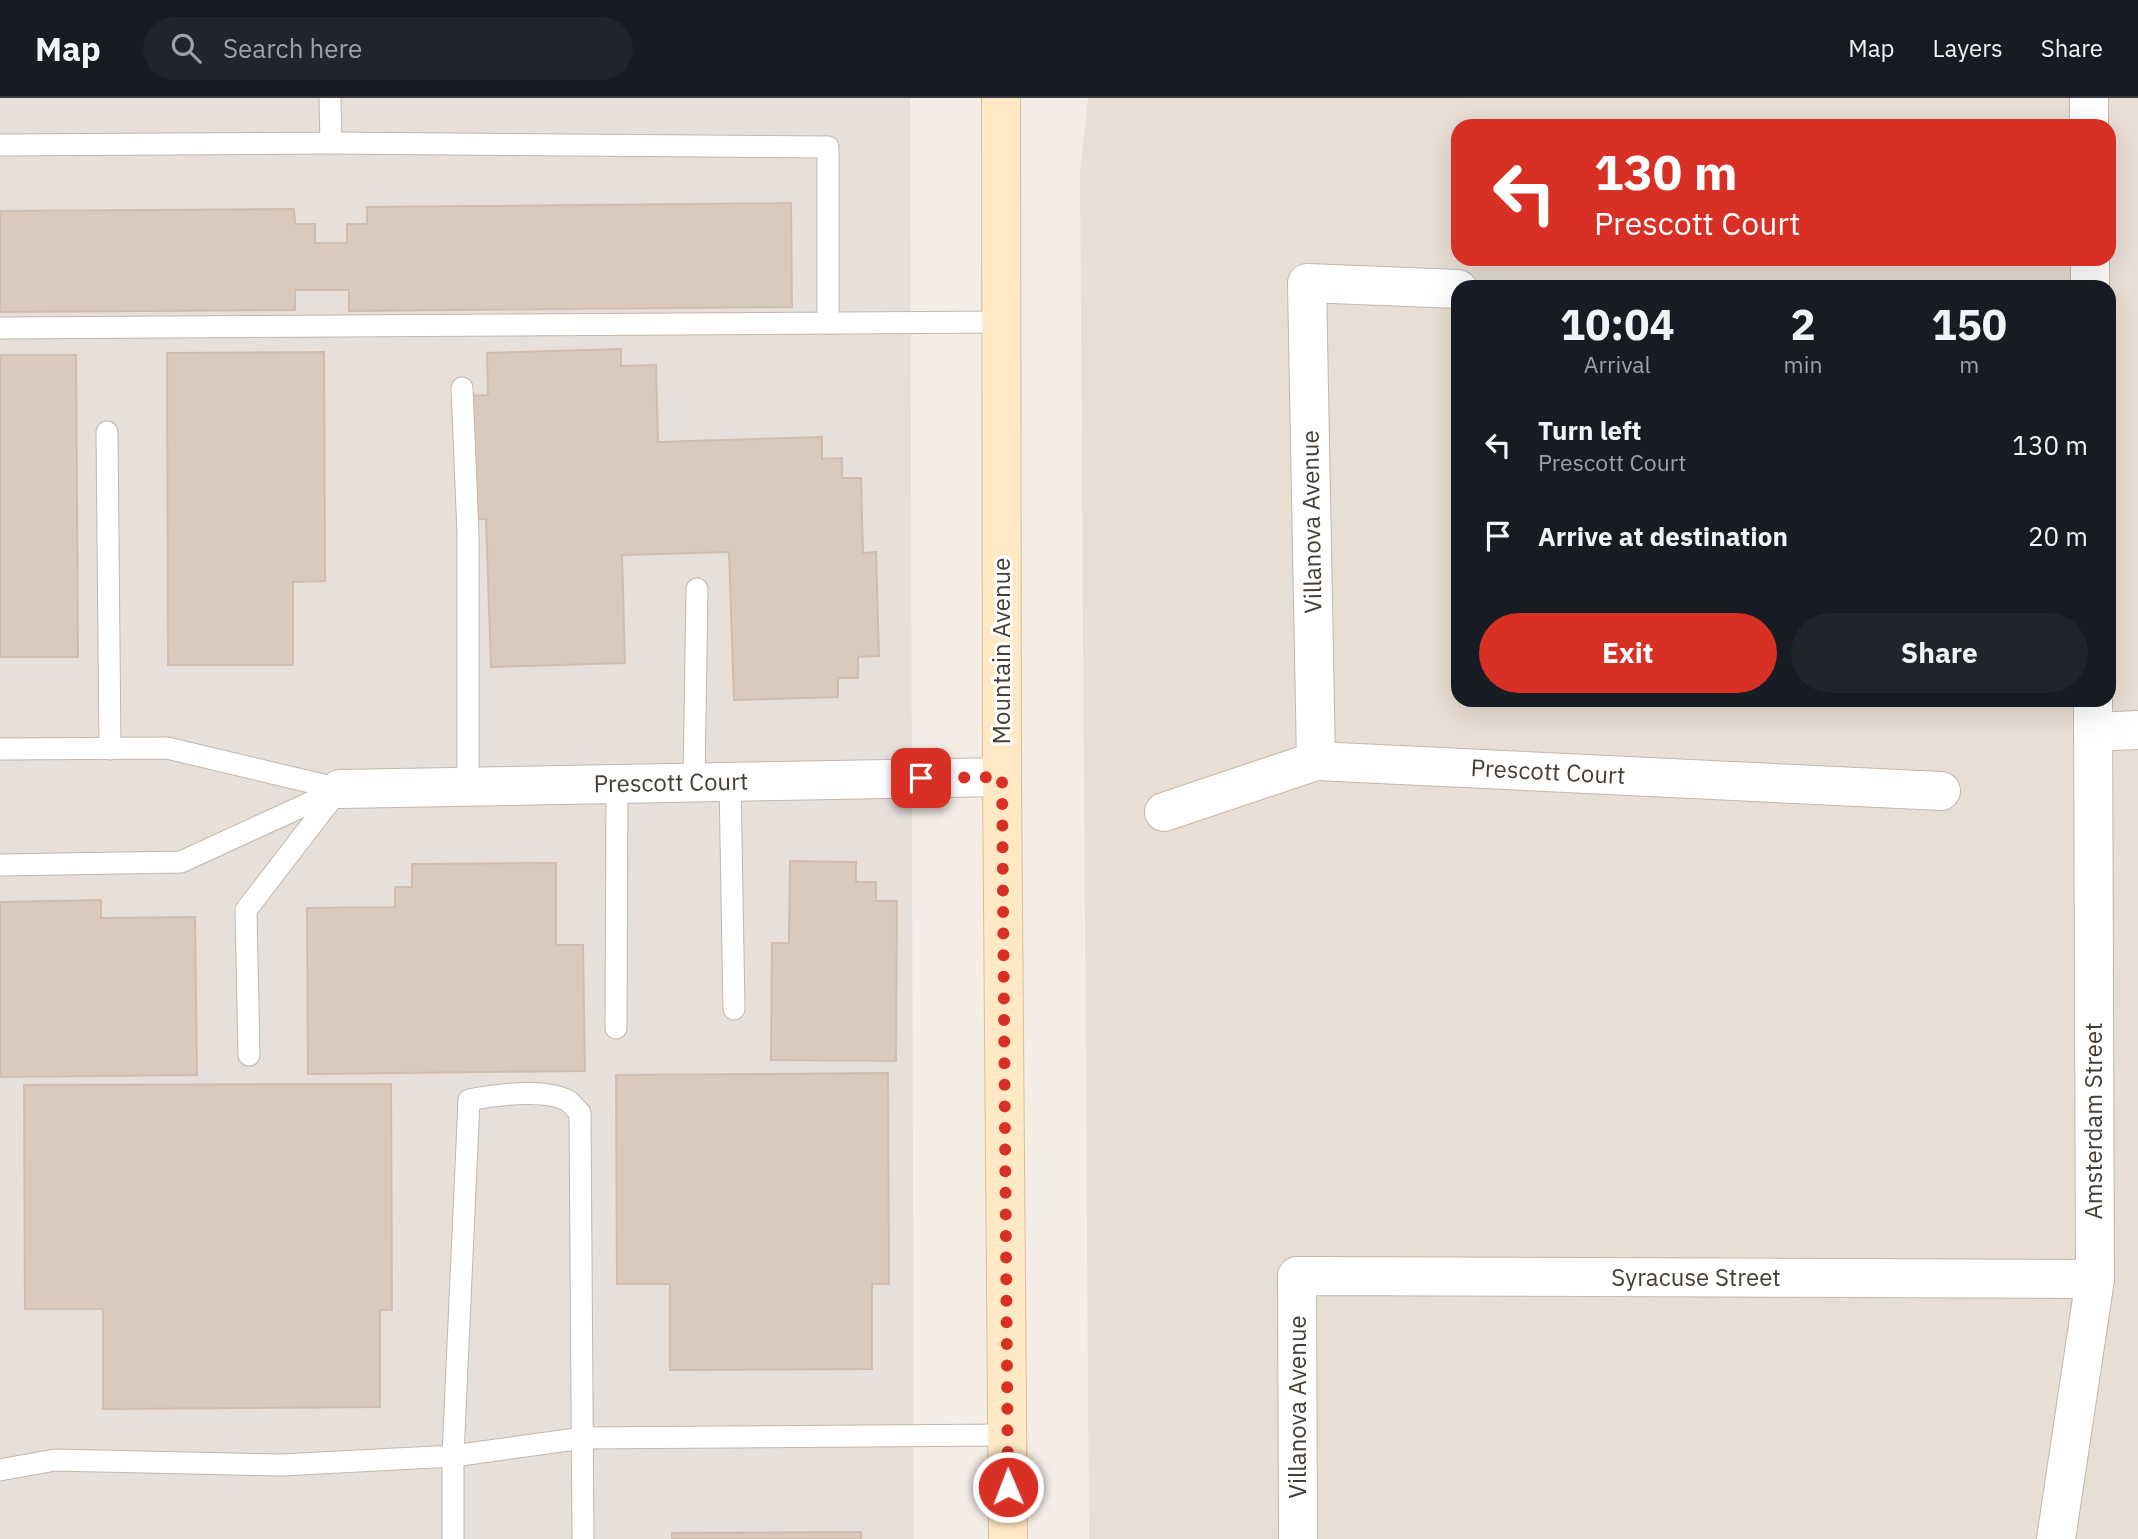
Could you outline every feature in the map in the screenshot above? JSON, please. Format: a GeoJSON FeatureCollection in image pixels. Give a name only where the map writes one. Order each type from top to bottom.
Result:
{"type":"FeatureCollection","features":[{"type":"Feature","properties":{"kind":"main road","name":"Mountain Avenue"},"geometry":{"type":"LineString","coordinates":[[1001,98],[1002,777],[1008,1539]]}},
{"type":"Feature","properties":{"kind":"street"},"geometry":{"type":"LineString","coordinates":[[2089,98],[2089,119]]}},
{"type":"Feature","properties":{"kind":"street","name":"Villanova Avenue"},"geometry":{"type":"LineString","coordinates":[[1316,761],[1307,282],[1451,289]]}},
{"type":"Feature","properties":{"kind":"street"},"geometry":{"type":"LineString","coordinates":[[2093,716],[2138,730]]}},
{"type":"Feature","properties":{"kind":"street","name":"Amsterdam Street"},"geometry":{"type":"LineString","coordinates":[[2056,1539],[2095,1279],[2093,716]]}},
{"type":"Feature","properties":{"kind":"street","name":"Prescott Court"},"geometry":{"type":"LineString","coordinates":[[1164,812],[1316,761],[1941,791]]}},
{"type":"Feature","properties":{"kind":"street","name":"Prescott Court"},"geometry":{"type":"LineString","coordinates":[[340,789],[1002,777]]}},
{"type":"Feature","properties":{"kind":"street","name":"Villanova Avenue"},"geometry":{"type":"LineString","coordinates":[[1297,1276],[1298,1539]]}},
{"type":"Feature","properties":{"kind":"street","name":"Syracuse Street"},"geometry":{"type":"LineString","coordinates":[[1297,1276],[2095,1279]]}},
{"type":"Feature","properties":{"kind":"lane"},"geometry":{"type":"LineString","coordinates":[[330,98],[331,143]]}},
{"type":"Feature","properties":{"kind":"lane"},"geometry":{"type":"LineString","coordinates":[[0,145],[331,143],[828,147],[828,323]]}},
{"type":"Feature","properties":{"kind":"lane"},"geometry":{"type":"LineString","coordinates":[[0,328],[1001,322]]}},
{"type":"Feature","properties":{"kind":"lane"},"geometry":{"type":"LineString","coordinates":[[462,388],[468,534],[468,786]]}},
{"type":"Feature","properties":{"kind":"lane"},"geometry":{"type":"LineString","coordinates":[[107,432],[110,748]]}},
{"type":"Feature","properties":{"kind":"lane"},"geometry":{"type":"LineString","coordinates":[[697,589],[734,1009]]}},
{"type":"Feature","properties":{"kind":"lane"},"geometry":{"type":"LineString","coordinates":[[0,749],[166,748],[340,789]]}},
{"type":"Feature","properties":{"kind":"lane"},"geometry":{"type":"LineString","coordinates":[[616,1028],[617,784]]}},
{"type":"Feature","properties":{"kind":"lane"},"geometry":{"type":"LineString","coordinates":[[0,865],[180,862],[340,789]]}},
{"type":"Feature","properties":{"kind":"lane"},"geometry":{"type":"LineString","coordinates":[[249,1055],[246,910],[340,789]]}},
{"type":"Feature","properties":{"kind":"lane"},"geometry":{"type":"LineString","coordinates":[[453,1539],[453,1456],[469,1100],[536,1093],[568,1101],[580,1113],[583,1539]]}},
{"type":"Feature","properties":{"kind":"lane"},"geometry":{"type":"LineString","coordinates":[[0,1470],[55,1460],[282,1465],[453,1456],[583,1438],[1007,1435]]}},
{"type":"Feature","properties":{"kind":"shaded area"},"geometry":{"type":"Polygon","coordinates":[[[0,98],[910,98],[914,1539],[0,1539],[0,98]]]}},
{"type":"Feature","properties":{"kind":"shaded area"},"geometry":{"type":"Polygon","coordinates":[[[1088,98],[2138,98],[2138,1539],[1089,1539],[1080,171],[1088,98]]]}},
{"type":"Feature","properties":{"kind":"building"},"geometry":{"type":"Polygon","coordinates":[[[791,203],[792,307],[349,311],[349,290],[295,290],[295,310],[0,312],[0,211],[294,209],[295,224],[315,224],[315,243],[347,243],[347,224],[367,224],[367,207],[791,203]]]}},
{"type":"Feature","properties":{"kind":"building"},"geometry":{"type":"Polygon","coordinates":[[[621,349],[621,366],[656,365],[658,442],[822,437],[822,459],[842,458],[842,478],[861,478],[863,553],[876,552],[879,656],[858,657],[858,678],[838,678],[838,697],[734,700],[729,552],[622,555],[625,663],[491,667],[486,519],[475,519],[471,396],[488,395],[487,353],[621,349]]]}},
{"type":"Feature","properties":{"kind":"building"},"geometry":{"type":"Polygon","coordinates":[[[324,352],[325,581],[293,582],[293,665],[168,665],[167,353],[324,352]]]}},
{"type":"Feature","properties":{"kind":"building"},"geometry":{"type":"Polygon","coordinates":[[[0,355],[76,355],[78,657],[0,657],[0,355]]]}},
{"type":"Feature","properties":{"kind":"building"},"geometry":{"type":"Polygon","coordinates":[[[790,861],[856,862],[856,882],[876,882],[876,901],[897,901],[896,1061],[771,1060],[772,943],[789,943],[790,861]]]}},
{"type":"Feature","properties":{"kind":"building"},"geometry":{"type":"Polygon","coordinates":[[[556,863],[556,945],[583,945],[585,1071],[308,1074],[307,908],[395,907],[395,887],[412,887],[412,864],[556,863]]]}},
{"type":"Feature","properties":{"kind":"building"},"geometry":{"type":"Polygon","coordinates":[[[101,900],[101,918],[195,917],[197,1075],[0,1077],[0,902],[101,900]]]}},
{"type":"Feature","properties":{"kind":"building"},"geometry":{"type":"Polygon","coordinates":[[[888,1073],[889,1284],[872,1284],[872,1369],[670,1370],[670,1284],[617,1284],[616,1075],[888,1073]]]}},
{"type":"Feature","properties":{"kind":"building"},"geometry":{"type":"Polygon","coordinates":[[[391,1084],[392,1310],[380,1310],[380,1407],[103,1409],[103,1309],[25,1309],[24,1085],[391,1084]]]}},
{"type":"Feature","properties":{"kind":"building"},"geometry":{"type":"Polygon","coordinates":[[[861,1532],[861,1539],[672,1539],[672,1533],[861,1532]]]}},
{"type":"Feature","properties":{"kind":"route"},"geometry":{"type":"LineString","coordinates":[[921,778],[1002,777],[1008,1487]]}}]}
